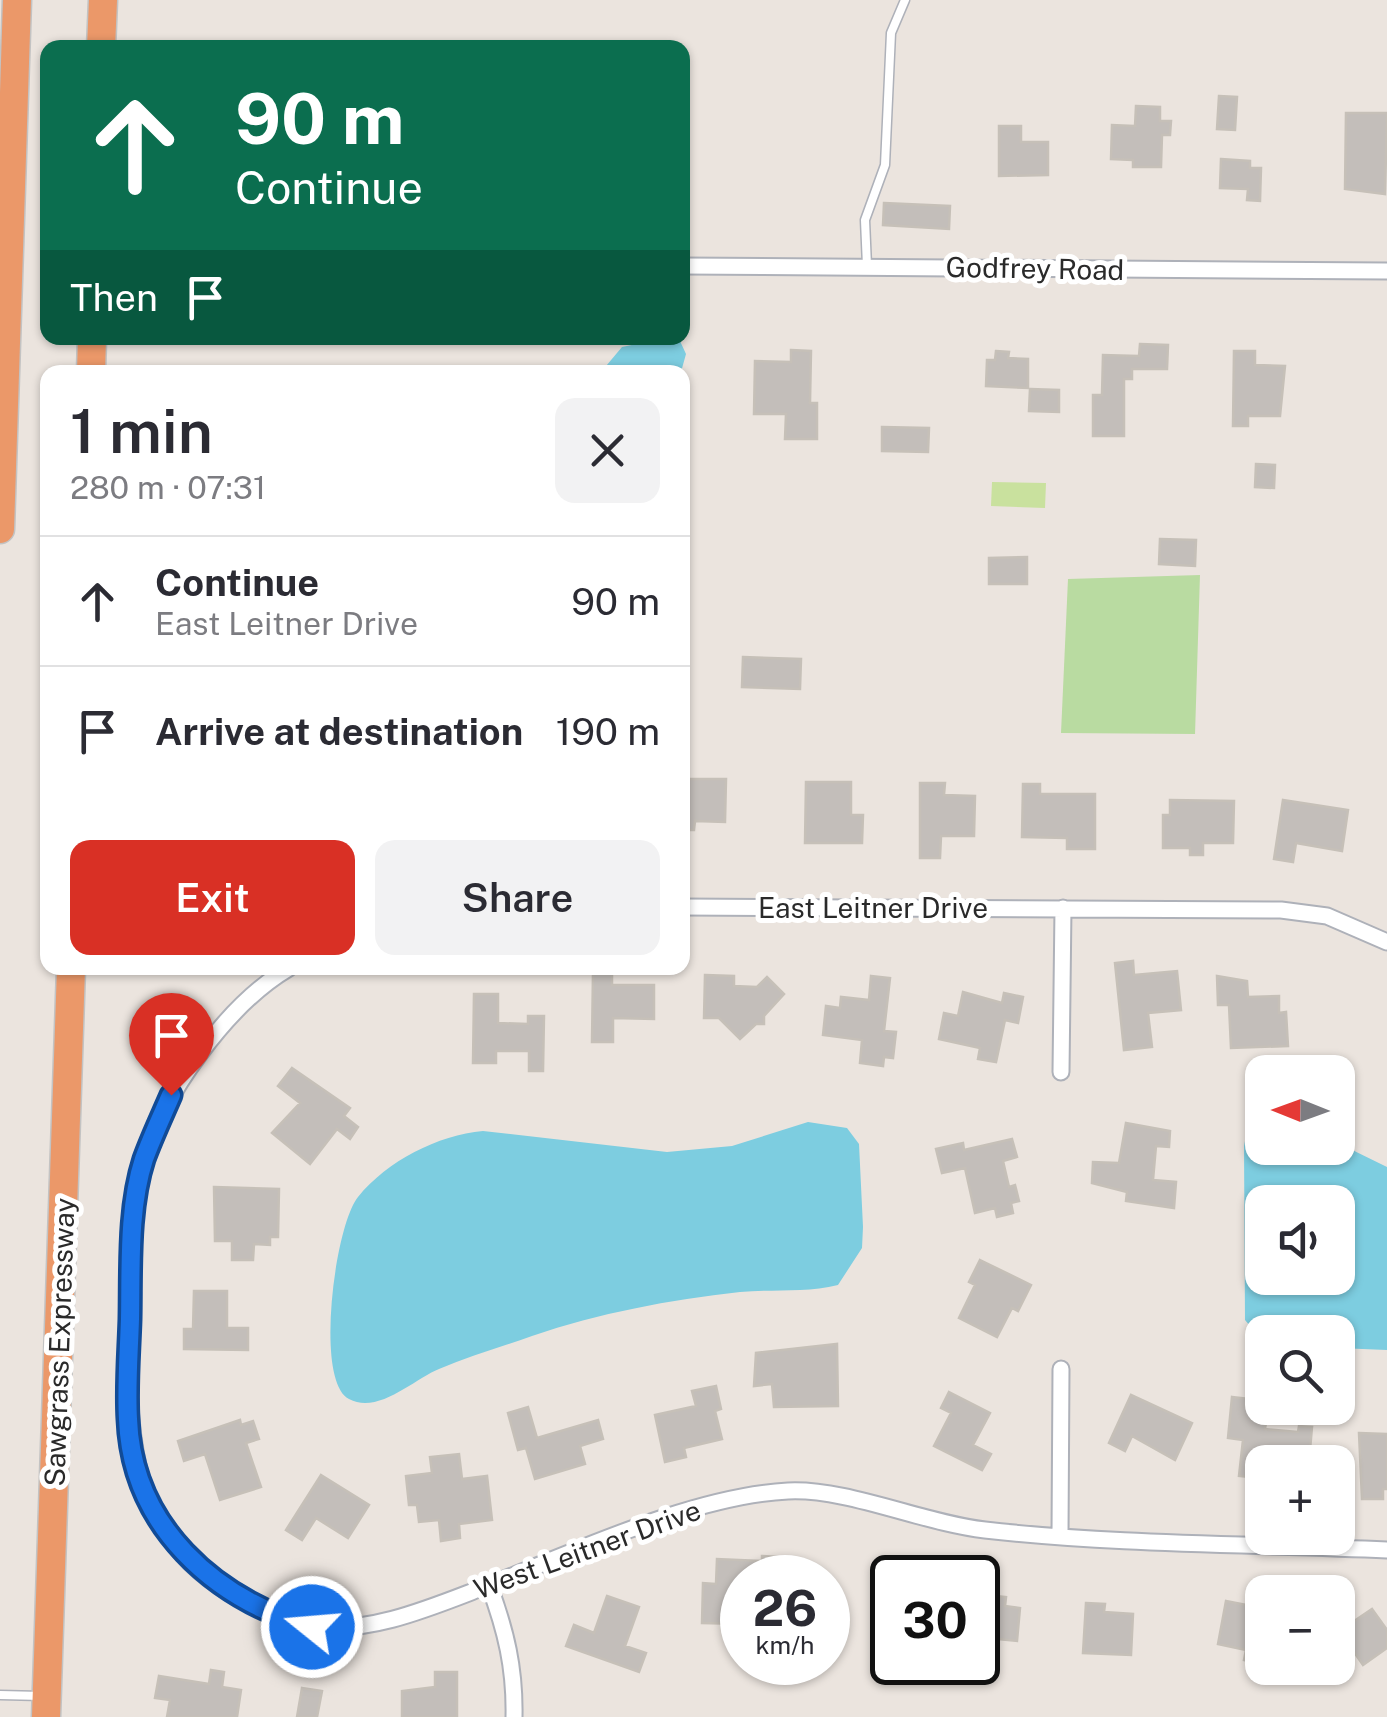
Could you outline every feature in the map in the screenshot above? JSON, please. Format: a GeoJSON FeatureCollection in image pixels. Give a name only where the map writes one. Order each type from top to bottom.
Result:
{"type":"FeatureCollection","features":[{"type":"Feature","properties":{"kind":"highway"},"geometry":{"type":"LineString","coordinates":[[0,529],[18,0]]}},
{"type":"Feature","properties":{"kind":"highway"},"geometry":{"type":"LineString","coordinates":[[101,40],[103,0]]}},
{"type":"Feature","properties":{"kind":"highway","name":"Sawgrass Expressway"},"geometry":{"type":"LineString","coordinates":[[46,1707],[71,975]]}},
{"type":"Feature","properties":{"kind":"street","name":"Godfrey Road"},"geometry":{"type":"LineString","coordinates":[[690,266],[1387,271]]}},
{"type":"Feature","properties":{"kind":"street","name":"East Leitner Drive"},"geometry":{"type":"LineString","coordinates":[[690,907],[1280,910],[1326,916],[1387,942]]}},
{"type":"Feature","properties":{"kind":"street"},"geometry":{"type":"LineString","coordinates":[[1060,1072],[1064,908]]}},
{"type":"Feature","properties":{"kind":"street","name":"West Leitner Drive"},"geometry":{"type":"LineString","coordinates":[[277,975],[216,1034],[171,1095],[143,1162],[132,1236],[128,1421],[136,1472],[156,1514],[184,1556],[219,1587],[268,1614],[312,1627],[364,1626],[399,1618],[707,1504],[796,1490],[984,1530],[1387,1550]]}},
{"type":"Feature","properties":{"kind":"street"},"geometry":{"type":"LineString","coordinates":[[1060,1536],[1061,1370]]}},
{"type":"Feature","properties":{"kind":"street"},"geometry":{"type":"LineString","coordinates":[[489,1586],[508,1634],[514,1673],[514,1717]]}},
{"type":"Feature","properties":{"kind":"lane"},"geometry":{"type":"LineString","coordinates":[[893,0],[899,10]]}},
{"type":"Feature","properties":{"kind":"lane"},"geometry":{"type":"LineString","coordinates":[[867,266],[865,220],[885,165],[891,33],[905,0]]}},
{"type":"Feature","properties":{"kind":"lane"},"geometry":{"type":"LineString","coordinates":[[0,1694],[46,1707]]}},
{"type":"Feature","properties":{"kind":"green space"},"geometry":{"type":"Polygon","coordinates":[[[992,482],[1046,483],[1045,508],[991,506],[992,482]]]}},
{"type":"Feature","properties":{"kind":"green space"},"geometry":{"type":"Polygon","coordinates":[[[1200,575],[1195,734],[1061,733],[1068,579],[1200,575]]]}},
{"type":"Feature","properties":{"kind":"water"},"geometry":{"type":"Polygon","coordinates":[[[682,345],[686,354],[683,365],[607,365],[622,347],[682,345]]]}},
{"type":"Feature","properties":{"kind":"water"},"geometry":{"type":"Polygon","coordinates":[[[808,1122],[847,1128],[859,1144],[862,1248],[838,1285],[713,1295],[634,1308],[450,1364],[396,1394],[372,1402],[349,1399],[338,1386],[332,1364],[332,1302],[350,1213],[370,1184],[414,1152],[449,1138],[483,1131],[667,1152],[732,1146],[808,1122]]]}},
{"type":"Feature","properties":{"kind":"water"},"geometry":{"type":"Polygon","coordinates":[[[1245,1141],[1245,1165],[1355,1165],[1355,1151],[1387,1167],[1387,1350],[1355,1349],[1355,1315],[1245,1315],[1245,1320],[1244,1146],[1245,1141]]]}},
{"type":"Feature","properties":{"kind":"building"},"geometry":{"type":"Polygon","coordinates":[[[1219,96],[1237,97],[1235,130],[1217,129],[1219,96]]]}},
{"type":"Feature","properties":{"kind":"building"},"geometry":{"type":"Polygon","coordinates":[[[1136,106],[1160,107],[1160,121],[1171,121],[1170,135],[1162,135],[1161,167],[1133,167],[1133,160],[1111,159],[1112,125],[1135,126],[1136,106]]]}},
{"type":"Feature","properties":{"kind":"building"},"geometry":{"type":"Polygon","coordinates":[[[1346,113],[1387,113],[1385,194],[1345,189],[1346,113]]]}},
{"type":"Feature","properties":{"kind":"building"},"geometry":{"type":"Polygon","coordinates":[[[999,126],[1021,126],[1021,142],[1048,142],[1048,175],[999,176],[999,126]]]}},
{"type":"Feature","properties":{"kind":"building"},"geometry":{"type":"Polygon","coordinates":[[[1221,159],[1250,161],[1250,168],[1261,168],[1260,201],[1247,200],[1248,189],[1220,188],[1221,159]]]}},
{"type":"Feature","properties":{"kind":"building"},"geometry":{"type":"Polygon","coordinates":[[[884,203],[950,206],[949,229],[883,225],[884,203]]]}},
{"type":"Feature","properties":{"kind":"building"},"geometry":{"type":"Polygon","coordinates":[[[1140,344],[1168,345],[1167,369],[1132,369],[1132,379],[1124,379],[1124,436],[1093,436],[1093,395],[1102,395],[1103,355],[1139,356],[1140,344]]]}},
{"type":"Feature","properties":{"kind":"building"},"geometry":{"type":"Polygon","coordinates":[[[791,350],[811,351],[810,403],[817,403],[817,439],[785,439],[786,414],[754,414],[755,361],[791,362],[791,350]]]}},
{"type":"Feature","properties":{"kind":"building"},"geometry":{"type":"Polygon","coordinates":[[[996,351],[1009,352],[1008,358],[1028,359],[1028,388],[986,386],[987,360],[995,360],[996,351]]]}},
{"type":"Feature","properties":{"kind":"building"},"geometry":{"type":"Polygon","coordinates":[[[1234,351],[1255,351],[1255,365],[1285,366],[1280,416],[1248,416],[1248,426],[1233,426],[1234,351]]]}},
{"type":"Feature","properties":{"kind":"building"},"geometry":{"type":"Polygon","coordinates":[[[1030,389],[1059,390],[1059,412],[1029,411],[1030,389]]]}},
{"type":"Feature","properties":{"kind":"building"},"geometry":{"type":"Polygon","coordinates":[[[882,427],[929,428],[928,452],[882,451],[882,427]]]}},
{"type":"Feature","properties":{"kind":"building"},"geometry":{"type":"Polygon","coordinates":[[[1256,464],[1275,465],[1274,488],[1255,487],[1256,464]]]}},
{"type":"Feature","properties":{"kind":"building"},"geometry":{"type":"Polygon","coordinates":[[[1160,539],[1196,540],[1195,566],[1159,564],[1160,539]]]}},
{"type":"Feature","properties":{"kind":"building"},"geometry":{"type":"Polygon","coordinates":[[[1027,557],[1027,584],[989,584],[989,558],[1027,557]]]}},
{"type":"Feature","properties":{"kind":"building"},"geometry":{"type":"Polygon","coordinates":[[[743,657],[801,659],[800,689],[742,687],[743,657]]]}},
{"type":"Feature","properties":{"kind":"building"},"geometry":{"type":"Polygon","coordinates":[[[690,779],[726,779],[725,822],[695,821],[694,830],[690,830],[690,779]]]}},
{"type":"Feature","properties":{"kind":"building"},"geometry":{"type":"Polygon","coordinates":[[[806,782],[851,782],[851,815],[863,815],[862,843],[805,843],[806,782]]]}},
{"type":"Feature","properties":{"kind":"building"},"geometry":{"type":"Polygon","coordinates":[[[920,783],[945,783],[944,795],[975,796],[974,836],[941,836],[940,858],[920,858],[920,783]]]}},
{"type":"Feature","properties":{"kind":"building"},"geometry":{"type":"Polygon","coordinates":[[[1023,784],[1040,784],[1040,794],[1095,794],[1095,849],[1067,849],[1067,838],[1022,837],[1023,784]]]}},
{"type":"Feature","properties":{"kind":"building"},"geometry":{"type":"Polygon","coordinates":[[[1170,800],[1234,801],[1233,843],[1203,843],[1203,855],[1190,855],[1190,848],[1163,848],[1163,815],[1170,815],[1170,800]]]}},
{"type":"Feature","properties":{"kind":"building"},"geometry":{"type":"Polygon","coordinates":[[[1283,800],[1348,810],[1342,851],[1296,843],[1293,862],[1274,859],[1283,800]]]}},
{"type":"Feature","properties":{"kind":"building"},"geometry":{"type":"Polygon","coordinates":[[[1133,961],[1134,975],[1177,971],[1181,1010],[1148,1013],[1152,1047],[1124,1050],[1115,963],[1133,961]]]}},
{"type":"Feature","properties":{"kind":"building"},"geometry":{"type":"Polygon","coordinates":[[[593,975],[612,975],[612,985],[654,985],[654,1019],[613,1018],[613,1042],[592,1042],[593,975]]]}},
{"type":"Feature","properties":{"kind":"building"},"geometry":{"type":"Polygon","coordinates":[[[705,975],[734,976],[734,986],[757,987],[767,977],[784,994],[764,1016],[764,1024],[756,1024],[740,1039],[719,1018],[704,1018],[705,975]]]}},
{"type":"Feature","properties":{"kind":"building"},"geometry":{"type":"Polygon","coordinates":[[[871,976],[890,978],[884,1031],[896,1032],[893,1058],[884,1057],[883,1066],[860,1063],[862,1040],[823,1035],[826,1006],[840,1008],[841,997],[869,1000],[871,976]]]}},
{"type":"Feature","properties":{"kind":"building"},"geometry":{"type":"Polygon","coordinates":[[[1217,976],[1247,981],[1248,997],[1279,996],[1279,1013],[1286,1012],[1288,1046],[1231,1048],[1229,1005],[1218,1005],[1217,976]]]}},
{"type":"Feature","properties":{"kind":"building"},"geometry":{"type":"Polygon","coordinates":[[[963,992],[1002,1003],[1004,993],[1023,997],[1018,1023],[1005,1020],[996,1062],[978,1059],[980,1048],[939,1039],[944,1013],[958,1016],[963,992]]]}},
{"type":"Feature","properties":{"kind":"building"},"geometry":{"type":"Polygon","coordinates":[[[474,994],[498,994],[498,1023],[528,1024],[528,1016],[544,1016],[543,1071],[529,1071],[529,1051],[496,1051],[496,1063],[473,1063],[474,994]]]}},
{"type":"Feature","properties":{"kind":"building"},"geometry":{"type":"Polygon","coordinates":[[[292,1068],[350,1108],[344,1116],[358,1127],[350,1139],[337,1129],[310,1164],[272,1133],[300,1103],[278,1086],[292,1068]]]}},
{"type":"Feature","properties":{"kind":"building"},"geometry":{"type":"Polygon","coordinates":[[[1126,1123],[1170,1131],[1169,1147],[1156,1146],[1153,1180],[1176,1182],[1174,1208],[1126,1201],[1127,1192],[1092,1183],[1093,1162],[1119,1163],[1126,1123]]]}},
{"type":"Feature","properties":{"kind":"building"},"geometry":{"type":"Polygon","coordinates":[[[1012,1139],[1017,1157],[1003,1161],[1009,1187],[1015,1185],[1019,1201],[1011,1203],[1013,1213],[997,1217],[995,1208],[975,1213],[965,1168],[942,1173],[936,1149],[963,1143],[964,1150],[1012,1139]]]}},
{"type":"Feature","properties":{"kind":"building"},"geometry":{"type":"Polygon","coordinates":[[[214,1187],[279,1189],[278,1237],[270,1237],[270,1245],[254,1244],[253,1260],[232,1260],[232,1241],[215,1241],[214,1187]]]}},
{"type":"Feature","properties":{"kind":"building"},"geometry":{"type":"Polygon","coordinates":[[[980,1260],[1031,1285],[1018,1311],[1012,1308],[997,1337],[959,1318],[975,1285],[969,1282],[980,1260]]]}},
{"type":"Feature","properties":{"kind":"building"},"geometry":{"type":"Polygon","coordinates":[[[194,1291],[227,1291],[227,1328],[248,1328],[248,1350],[184,1349],[184,1329],[193,1329],[194,1291]]]}},
{"type":"Feature","properties":{"kind":"building"},"geometry":{"type":"Polygon","coordinates":[[[837,1344],[838,1406],[774,1407],[772,1384],[754,1386],[756,1353],[837,1344]]]}},
{"type":"Feature","properties":{"kind":"building"},"geometry":{"type":"Polygon","coordinates":[[[716,1386],[721,1409],[715,1411],[722,1439],[684,1448],[686,1457],[665,1462],[655,1415],[696,1406],[692,1391],[716,1386]]]}},
{"type":"Feature","properties":{"kind":"building"},"geometry":{"type":"Polygon","coordinates":[[[949,1392],[990,1413],[973,1445],[991,1454],[982,1470],[934,1446],[951,1413],[941,1408],[949,1392]]]}},
{"type":"Feature","properties":{"kind":"building"},"geometry":{"type":"Polygon","coordinates":[[[1131,1395],[1192,1423],[1175,1460],[1132,1436],[1125,1451],[1109,1443],[1131,1395]]]}},
{"type":"Feature","properties":{"kind":"building"},"geometry":{"type":"Polygon","coordinates":[[[1232,1397],[1245,1398],[1245,1425],[1298,1432],[1299,1426],[1312,1427],[1310,1445],[1245,1445],[1245,1477],[1239,1476],[1243,1440],[1228,1438],[1232,1397]]]}},
{"type":"Feature","properties":{"kind":"building"},"geometry":{"type":"Polygon","coordinates":[[[528,1407],[537,1438],[598,1420],[603,1439],[580,1446],[585,1464],[535,1479],[526,1448],[518,1450],[508,1413],[528,1407]]]}},
{"type":"Feature","properties":{"kind":"building"},"geometry":{"type":"Polygon","coordinates":[[[240,1420],[241,1425],[253,1421],[259,1439],[246,1443],[261,1487],[220,1500],[205,1454],[184,1461],[178,1441],[240,1420]]]}},
{"type":"Feature","properties":{"kind":"building"},"geometry":{"type":"Polygon","coordinates":[[[1359,1433],[1387,1434],[1387,1489],[1383,1489],[1383,1499],[1362,1499],[1359,1433]]]}},
{"type":"Feature","properties":{"kind":"building"},"geometry":{"type":"Polygon","coordinates":[[[459,1454],[462,1479],[487,1476],[492,1520],[459,1524],[460,1538],[441,1541],[439,1520],[419,1522],[417,1505],[409,1505],[406,1476],[432,1473],[430,1457],[459,1454]]]}},
{"type":"Feature","properties":{"kind":"building"},"geometry":{"type":"Polygon","coordinates":[[[321,1475],[369,1505],[348,1538],[316,1518],[302,1540],[286,1530],[321,1475]]]}},
{"type":"Feature","properties":{"kind":"building"},"geometry":{"type":"Polygon","coordinates":[[[717,1559],[720,1623],[702,1623],[703,1583],[716,1584],[717,1559]]]}},
{"type":"Feature","properties":{"kind":"building"},"geometry":{"type":"Polygon","coordinates":[[[607,1596],[639,1607],[625,1646],[646,1653],[639,1672],[566,1646],[574,1625],[594,1633],[607,1596]]]}},
{"type":"Feature","properties":{"kind":"building"},"geometry":{"type":"Polygon","coordinates":[[[1000,1596],[1006,1597],[1005,1606],[1020,1608],[1017,1641],[1000,1639],[1000,1596]]]}},
{"type":"Feature","properties":{"kind":"building"},"geometry":{"type":"Polygon","coordinates":[[[1226,1601],[1245,1605],[1245,1650],[1218,1644],[1226,1601]]]}},
{"type":"Feature","properties":{"kind":"building"},"geometry":{"type":"Polygon","coordinates":[[[1086,1603],[1105,1604],[1104,1612],[1133,1614],[1131,1655],[1083,1653],[1086,1603]]]}},
{"type":"Feature","properties":{"kind":"building"},"geometry":{"type":"Polygon","coordinates":[[[1372,1609],[1387,1630],[1387,1648],[1363,1665],[1355,1653],[1355,1620],[1372,1609]]]}},
{"type":"Feature","properties":{"kind":"building"},"geometry":{"type":"Polygon","coordinates":[[[211,1670],[224,1672],[222,1687],[241,1690],[237,1717],[167,1717],[170,1700],[155,1698],[159,1676],[209,1684],[211,1670]]]}},
{"type":"Feature","properties":{"kind":"building"},"geometry":{"type":"Polygon","coordinates":[[[435,1672],[457,1672],[457,1717],[402,1717],[402,1691],[435,1687],[435,1672]]]}},
{"type":"Feature","properties":{"kind":"building"},"geometry":{"type":"Polygon","coordinates":[[[302,1688],[322,1691],[317,1717],[297,1717],[302,1688]]]}},
{"type":"Feature","properties":{"kind":"route"},"geometry":{"type":"LineString","coordinates":[[171,1095],[143,1162],[132,1236],[128,1421],[136,1472],[156,1514],[184,1556],[219,1587],[268,1614],[312,1627]]}}]}
